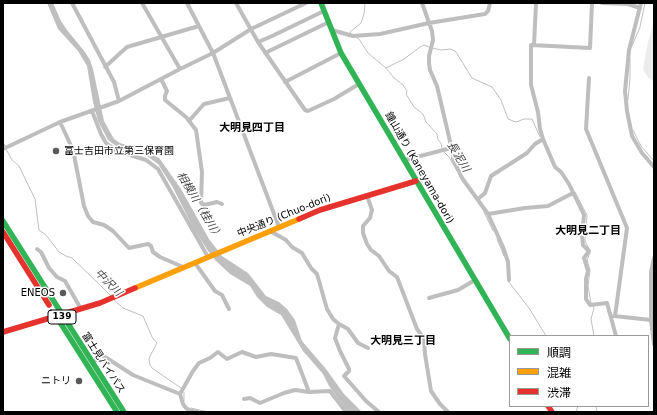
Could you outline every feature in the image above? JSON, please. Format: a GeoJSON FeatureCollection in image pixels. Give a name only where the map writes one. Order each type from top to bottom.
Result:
{"type":"FeatureCollection","features":[{"type":"Feature","properties":{"kind":"main road","name":"鐘山通り (Kaneyama-dori)"},"geometry":{"type":"LineString","coordinates":[[321,3],[341,53],[509,337]]}},
{"type":"Feature","properties":{"kind":"main road","name":"中央通り (Chuo-dori)"},"geometry":{"type":"LineString","coordinates":[[3,332],[100,303],[320,210],[416,181]]}},
{"type":"Feature","properties":{"kind":"main road","name":"富士見バイパス"},"geometry":{"type":"LineString","coordinates":[[3,221],[117,412]]}},
{"type":"Feature","properties":{"kind":"main road","name":"富士見バイパス"},"geometry":{"type":"LineString","coordinates":[[3,232],[124,412]]}},
{"type":"Feature","properties":{"kind":"street"},"geometry":{"type":"LineString","coordinates":[[72,3],[114,82],[119,102]]}},
{"type":"Feature","properties":{"kind":"street"},"geometry":{"type":"LineString","coordinates":[[142,3],[180,69]]}},
{"type":"Feature","properties":{"kind":"street"},"geometry":{"type":"LineString","coordinates":[[187,3],[213,53],[279,227]]}},
{"type":"Feature","properties":{"kind":"street"},"geometry":{"type":"LineString","coordinates":[[236,3],[265,54],[304,110],[308,111],[334,99],[359,84]]}},
{"type":"Feature","properties":{"kind":"street"},"geometry":{"type":"LineString","coordinates":[[4,148],[60,122],[119,102],[213,53],[251,29],[306,3]]}},
{"type":"Feature","properties":{"kind":"street"},"geometry":{"type":"LineString","coordinates":[[422,3],[432,31],[429,63],[437,86],[453,159],[458,171],[488,214],[508,262],[509,280]]}},
{"type":"Feature","properties":{"kind":"street"},"geometry":{"type":"LineString","coordinates":[[332,30],[353,36],[380,34],[429,23],[486,14],[490,3]]}},
{"type":"Feature","properties":{"kind":"street"},"geometry":{"type":"LineString","coordinates":[[536,3],[534,45],[531,45],[531,85],[538,112],[542,139],[555,167],[561,172],[584,215],[582,240],[583,245],[589,252],[584,258],[588,271],[586,279],[586,299],[590,305],[607,303],[613,317],[616,335]]}},
{"type":"Feature","properties":{"kind":"street"},"geometry":{"type":"LineString","coordinates":[[534,45],[590,48],[592,3]]}},
{"type":"Feature","properties":{"kind":"street"},"geometry":{"type":"LineString","coordinates":[[602,3],[628,4],[640,8]]}},
{"type":"Feature","properties":{"kind":"street"},"geometry":{"type":"LineString","coordinates":[[641,3],[629,50],[625,91],[632,136],[642,153],[654,167]]}},
{"type":"Feature","properties":{"kind":"street"},"geometry":{"type":"LineString","coordinates":[[258,42],[324,11]]}},
{"type":"Feature","properties":{"kind":"street"},"geometry":{"type":"LineString","coordinates":[[265,54],[328,22]]}},
{"type":"Feature","properties":{"kind":"street"},"geometry":{"type":"LineString","coordinates":[[105,67],[127,47],[199,26]]}},
{"type":"Feature","properties":{"kind":"street"},"geometry":{"type":"LineString","coordinates":[[285,82],[341,53]]}},
{"type":"Feature","properties":{"kind":"street"},"geometry":{"type":"LineString","coordinates":[[589,78],[586,128],[627,228],[613,317]]}},
{"type":"Feature","properties":{"kind":"street"},"geometry":{"type":"LineString","coordinates":[[161,80],[167,91],[164,96],[165,100],[186,117],[196,130],[202,172],[201,203],[204,205],[217,202],[222,204]]}},
{"type":"Feature","properties":{"kind":"street"},"geometry":{"type":"LineString","coordinates":[[189,121],[204,104],[230,98]]}},
{"type":"Feature","properties":{"kind":"street"},"geometry":{"type":"LineString","coordinates":[[92,111],[106,143],[117,151],[146,160],[158,169],[209,257]]}},
{"type":"Feature","properties":{"kind":"street"},"geometry":{"type":"LineString","coordinates":[[60,122],[73,150],[84,206],[88,216],[93,222],[104,225],[113,231],[129,248],[148,244],[151,246],[153,252],[160,257],[183,267]]}},
{"type":"Feature","properties":{"kind":"street"},"geometry":{"type":"LineString","coordinates":[[478,199],[485,194],[488,180],[491,176],[527,153],[542,139]]}},
{"type":"Feature","properties":{"kind":"street"},"geometry":{"type":"LineString","coordinates":[[405,160],[451,148]]}},
{"type":"Feature","properties":{"kind":"street"},"geometry":{"type":"LineString","coordinates":[[488,214],[548,206],[573,193]]}},
{"type":"Feature","properties":{"kind":"street"},"geometry":{"type":"LineString","coordinates":[[367,196],[372,210],[370,218],[363,226],[363,233],[367,244],[371,250],[379,256],[399,281],[417,329],[424,340],[431,391],[448,412]]}},
{"type":"Feature","properties":{"kind":"street"},"geometry":{"type":"LineString","coordinates":[[269,231],[286,240],[292,247],[302,254],[311,268],[316,272],[327,309],[333,319],[348,329],[358,342],[368,348]]}},
{"type":"Feature","properties":{"kind":"street"},"geometry":{"type":"LineString","coordinates":[[37,249],[41,252],[49,268],[57,277],[65,281],[81,309]]}},
{"type":"Feature","properties":{"kind":"street"},"geometry":{"type":"LineString","coordinates":[[654,258],[651,272],[653,310],[651,320],[654,344]]}},
{"type":"Feature","properties":{"kind":"street"},"geometry":{"type":"LineString","coordinates":[[195,263],[215,291],[222,295],[229,309]]}},
{"type":"Feature","properties":{"kind":"street"},"geometry":{"type":"LineString","coordinates":[[429,298],[458,290],[475,280]]}},
{"type":"Feature","properties":{"kind":"street"},"geometry":{"type":"LineString","coordinates":[[613,317],[651,320]]}},
{"type":"Feature","properties":{"kind":"street"},"geometry":{"type":"LineString","coordinates":[[339,324],[335,338],[349,369],[344,376],[366,401],[379,412]]}},
{"type":"Feature","properties":{"kind":"street"},"geometry":{"type":"LineString","coordinates":[[197,412],[186,408],[180,394],[193,370],[199,363],[218,352],[228,359],[242,352],[256,357],[271,354],[296,358],[309,392]]}},
{"type":"Feature","properties":{"kind":"street"},"geometry":{"type":"LineString","coordinates":[[92,363],[102,355],[133,375],[180,394]]}},
{"type":"Feature","properties":{"kind":"street"},"geometry":{"type":"LineString","coordinates":[[244,399],[250,398],[260,403],[295,390],[309,392],[330,391],[346,412]]}},
{"type":"Feature","properties":{"kind":"shaded area"},"geometry":{"type":"Polygon","coordinates":[[[47,3],[53,3],[61,21],[90,60],[104,121],[114,139],[120,143],[152,153],[160,159],[181,189],[209,239],[222,256],[248,273],[266,296],[279,302],[287,309],[295,320],[302,341],[326,369],[344,394],[362,412],[348,412],[329,386],[323,374],[303,351],[281,315],[267,307],[257,297],[250,286],[230,274],[216,261],[195,231],[172,186],[158,164],[147,156],[116,146],[108,140],[98,121],[87,66],[78,51],[58,29],[47,3]]]}},
{"type":"Feature","properties":{"kind":"shaded area"},"geometry":{"type":"Polygon","coordinates":[[[653,26],[654,82],[647,76],[643,69],[648,42],[653,26]]]}},
{"type":"Feature","properties":{"kind":"waterway","name":"長泥川"},"geometry":{"type":"LineString","coordinates":[[351,34],[350,32],[361,23],[365,3]]}},
{"type":"Feature","properties":{"kind":"waterway"},"geometry":{"type":"LineString","coordinates":[[632,46],[640,27],[645,3]]}},
{"type":"Feature","properties":{"kind":"waterway","name":"長泥川"},"geometry":{"type":"LineString","coordinates":[[357,38],[368,53],[403,85],[407,91],[406,94],[414,107],[423,114],[426,122],[437,134],[442,148]]}},
{"type":"Feature","properties":{"kind":"waterway"},"geometry":{"type":"LineString","coordinates":[[386,68],[404,59],[424,45],[429,47]]}},
{"type":"Feature","properties":{"kind":"waterway"},"geometry":{"type":"LineString","coordinates":[[432,48],[441,50],[451,49],[456,52],[472,78],[492,87],[501,100],[508,119],[516,122],[524,119],[532,119],[540,137]]}},
{"type":"Feature","properties":{"kind":"waterway"},"geometry":{"type":"LineString","coordinates":[[628,100],[630,59]]}},
{"type":"Feature","properties":{"kind":"waterway"},"geometry":{"type":"LineString","coordinates":[[633,130],[641,146],[654,161]]}},
{"type":"Feature","properties":{"kind":"waterway","name":"中沢川"},"geometry":{"type":"LineString","coordinates":[[3,142],[5,146]]}},
{"type":"Feature","properties":{"kind":"waterway","name":"中沢川"},"geometry":{"type":"LineString","coordinates":[[6,149],[12,160],[19,166],[35,199],[39,230],[46,235],[59,252],[72,258],[111,296]]}},
{"type":"Feature","properties":{"kind":"waterway","name":"長泥川"},"geometry":{"type":"LineString","coordinates":[[443,151],[449,157],[457,171]]}},
{"type":"Feature","properties":{"kind":"waterway"},"geometry":{"type":"LineString","coordinates":[[575,192],[587,215],[585,241],[589,249]]}},
{"type":"Feature","properties":{"kind":"waterway","name":"長泥川"},"geometry":{"type":"LineString","coordinates":[[484,212],[493,231]]}},
{"type":"Feature","properties":{"kind":"waterway","name":"長泥川"},"geometry":{"type":"LineString","coordinates":[[497,239],[504,256]]}},
{"type":"Feature","properties":{"kind":"waterway"},"geometry":{"type":"LineString","coordinates":[[590,253],[587,260],[590,270],[588,286],[591,303]]}},
{"type":"Feature","properties":{"kind":"waterway"},"geometry":{"type":"LineString","coordinates":[[654,275],[654,326]]}},
{"type":"Feature","properties":{"kind":"waterway","name":"長泥川"},"geometry":{"type":"LineString","coordinates":[[508,281],[529,308],[545,335]]}},
{"type":"Feature","properties":{"kind":"waterway","name":"中沢川"},"geometry":{"type":"LineString","coordinates":[[114,300],[123,308],[143,316],[152,337],[157,343],[149,358],[150,365],[152,368],[181,388]]}},
{"type":"Feature","properties":{"kind":"waterway"},"geometry":{"type":"LineString","coordinates":[[593,305],[594,308],[591,319],[594,335]]}},
{"type":"Feature","properties":{"kind":"waterway","name":"中沢川"},"geometry":{"type":"LineString","coordinates":[[184,392],[184,401]]}},
{"type":"Feature","properties":{"kind":"waterway","name":"長泥川"},"geometry":{"type":"LineString","coordinates":[[576,412],[578,407]]}},
{"type":"Feature","properties":{"kind":"waterway"},"geometry":{"type":"LineString","coordinates":[[596,407],[597,412]]}},
{"type":"Feature","properties":{"kind":"waterway","name":"中沢川"},"geometry":{"type":"LineString","coordinates":[[191,408],[208,412]]}},
{"type":"Feature","properties":{"kind":"traffic: fast"},"geometry":{"type":"LineString","coordinates":[[321,3],[341,53],[509,337]]}},
{"type":"Feature","properties":{"kind":"traffic: fast"},"geometry":{"type":"LineString","coordinates":[[3,221],[124,412]]}},
{"type":"Feature","properties":{"kind":"traffic: fast"},"geometry":{"type":"LineString","coordinates":[[56,316],[117,412]]}},
{"type":"Feature","properties":{"kind":"traffic: slow"},"geometry":{"type":"LineString","coordinates":[[135,288],[299,219]]}},
{"type":"Feature","properties":{"kind":"traffic: jam"},"geometry":{"type":"LineString","coordinates":[[299,219],[320,210],[416,181]]}},
{"type":"Feature","properties":{"kind":"traffic: jam"},"geometry":{"type":"LineString","coordinates":[[3,232],[49,305]]}},
{"type":"Feature","properties":{"kind":"traffic: jam"},"geometry":{"type":"LineString","coordinates":[[3,332],[100,303],[135,288]]}},
{"type":"Feature","properties":{"kind":"traffic: jam"},"geometry":{"type":"LineString","coordinates":[[549,407],[552,412]]}},
{"type":"Feature","properties":{"kind":"place","name":"富士吉田市立第三保育園"},"geometry":{"type":"Point","coordinates":[56,151]}},
{"type":"Feature","properties":{"kind":"place","name":"ENEOS"},"geometry":{"type":"Point","coordinates":[63,293]}},
{"type":"Feature","properties":{"kind":"place","name":"ニトリ"},"geometry":{"type":"Point","coordinates":[79,381]}},
{"type":"Feature","properties":{"kind":"district","name":"大明見四丁目"},"geometry":{"type":"Point","coordinates":[252,128]}},
{"type":"Feature","properties":{"kind":"district","name":"大明見二丁目"},"geometry":{"type":"Point","coordinates":[588,231]}},
{"type":"Feature","properties":{"kind":"district","name":"大明見三丁目"},"geometry":{"type":"Point","coordinates":[403,341]}},
{"type":"Feature","properties":{"kind":"water label","name":"相模川（桂川）"},"geometry":{"type":"Point","coordinates":[199,206]}}]}
